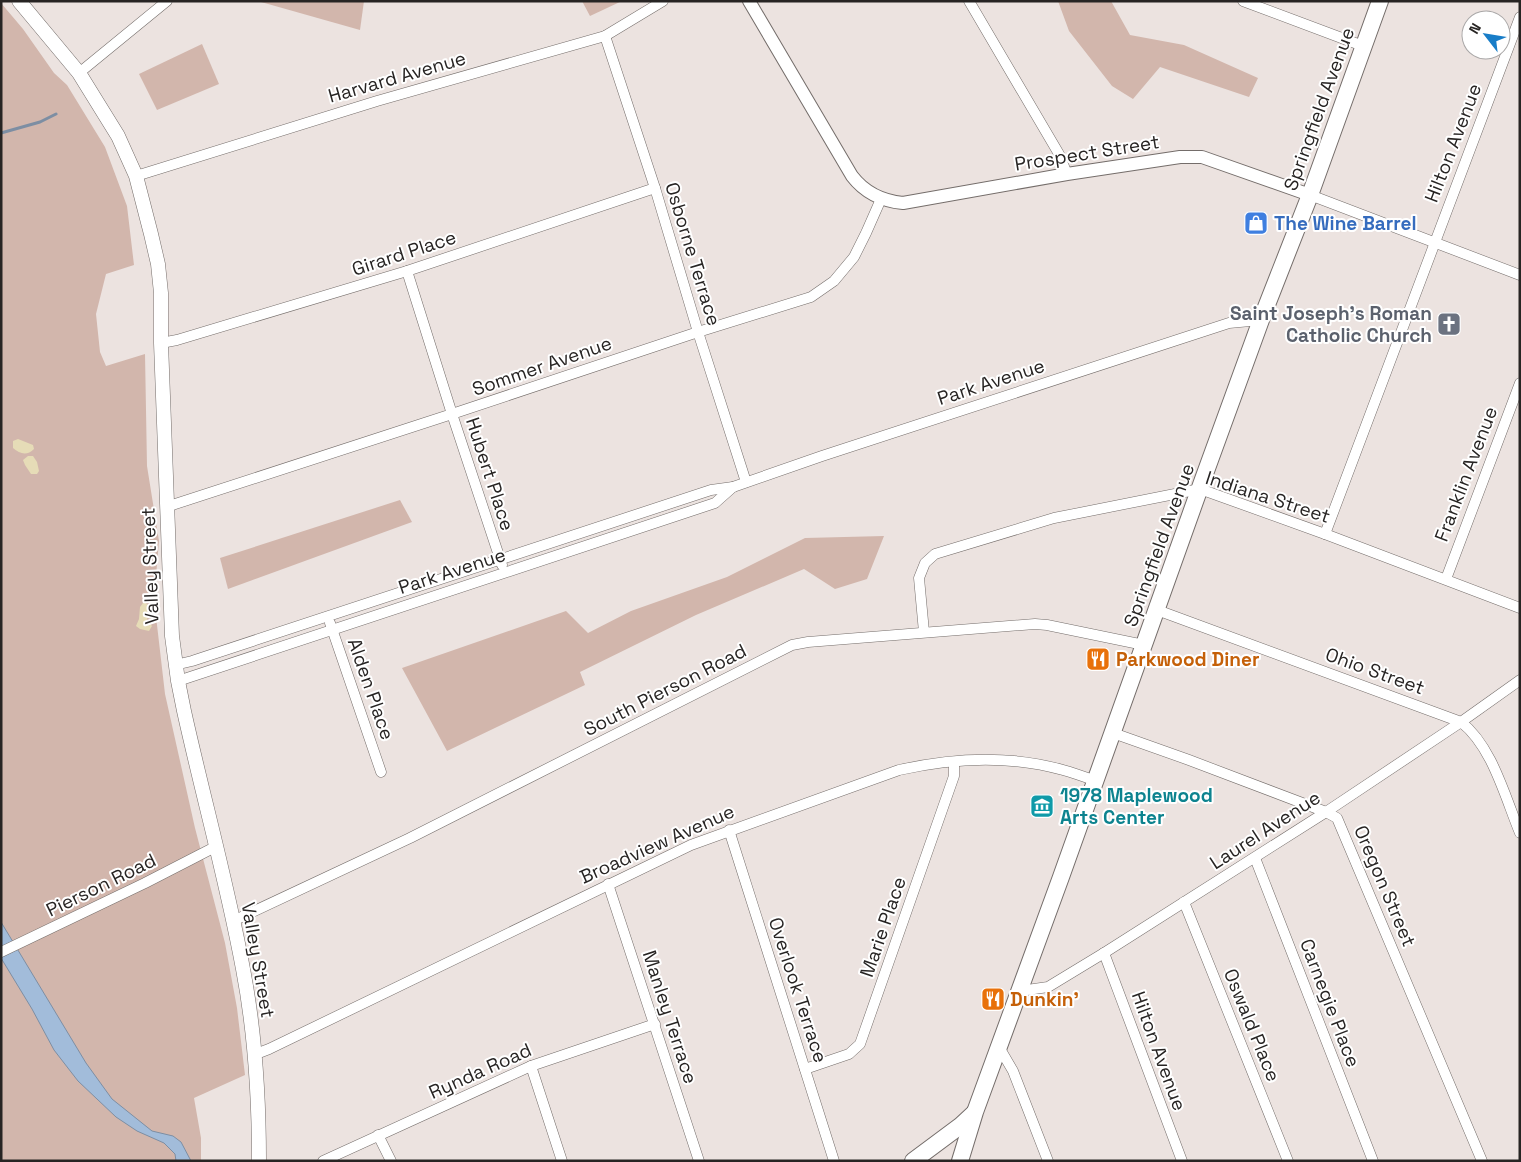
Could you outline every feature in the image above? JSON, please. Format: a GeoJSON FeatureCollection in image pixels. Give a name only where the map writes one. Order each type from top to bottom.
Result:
{"type":"FeatureCollection","features":[{"type":"Feature","properties":{"kind":"main road","name":"Valley Street"},"geometry":{"type":"LineString","coordinates":[[19,1],[79,73],[118,136],[136,176],[158,264],[161,293],[169,594],[175,664],[244,971],[256,1054],[260,1161]]}},
{"type":"Feature","properties":{"kind":"main road","name":"Springfield Avenue"},"geometry":{"type":"LineString","coordinates":[[960,1161],[975,1112],[1261,320],[1310,195],[1380,1]]}},
{"type":"Feature","properties":{"kind":"main road"},"geometry":{"type":"LineString","coordinates":[[912,1161],[960,1126],[975,1112]]}},
{"type":"Feature","properties":{"kind":"street"},"geometry":{"type":"LineString","coordinates":[[79,73],[166,1]]}},
{"type":"Feature","properties":{"kind":"street","name":"Harvard Avenue"},"geometry":{"type":"LineString","coordinates":[[136,176],[377,100],[605,36],[663,1]]}},
{"type":"Feature","properties":{"kind":"street","name":"Prospect Street"},"geometry":{"type":"LineString","coordinates":[[749,1],[852,176],[862,188],[881,199],[903,203],[1067,174],[1180,157],[1202,157],[1310,195],[1520,275]]}},
{"type":"Feature","properties":{"kind":"street"},"geometry":{"type":"LineString","coordinates":[[969,1],[1059,154],[1067,174]]}},
{"type":"Feature","properties":{"kind":"street"},"geometry":{"type":"LineString","coordinates":[[1243,1],[1363,46]]}},
{"type":"Feature","properties":{"kind":"street","name":"Hilton Avenue"},"geometry":{"type":"LineString","coordinates":[[1325,534],[1520,17]]}},
{"type":"Feature","properties":{"kind":"street","name":"Osborne Terrace"},"geometry":{"type":"LineString","coordinates":[[605,36],[655,188],[698,332],[746,482]]}},
{"type":"Feature","properties":{"kind":"street","name":"Girard Place"},"geometry":{"type":"LineString","coordinates":[[161,343],[177,340],[407,271],[655,188]]}},
{"type":"Feature","properties":{"kind":"street","name":"Sommer Avenue"},"geometry":{"type":"LineString","coordinates":[[166,507],[698,332],[811,297],[834,281],[854,257],[881,199]]}},
{"type":"Feature","properties":{"kind":"street","name":"Hubert Place"},"geometry":{"type":"LineString","coordinates":[[407,271],[504,573]]}},
{"type":"Feature","properties":{"kind":"street","name":"Park Avenue"},"geometry":{"type":"LineString","coordinates":[[175,664],[192,661],[328,617],[710,490],[733,487],[1229,323],[1261,320]]}},
{"type":"Feature","properties":{"kind":"street","name":"Franklin Avenue"},"geometry":{"type":"LineString","coordinates":[[1446,578],[1520,382]]}},
{"type":"Feature","properties":{"kind":"street","name":"Park Avenue"},"geometry":{"type":"LineString","coordinates":[[178,681],[715,503],[733,487]]}},
{"type":"Feature","properties":{"kind":"street","name":"Indiana Street"},"geometry":{"type":"LineString","coordinates":[[924,632],[919,578],[925,563],[935,554],[1054,518],[1200,489],[1446,578],[1520,608]]}},
{"type":"Feature","properties":{"kind":"street","name":"Ohio Street"},"geometry":{"type":"LineString","coordinates":[[1157,610],[1461,722],[1470,729],[1489,757],[1520,833]]}},
{"type":"Feature","properties":{"kind":"street","name":"Alden Place"},"geometry":{"type":"LineString","coordinates":[[328,617],[381,772]]}},
{"type":"Feature","properties":{"kind":"street","name":"South Pierson Road"},"geometry":{"type":"LineString","coordinates":[[233,921],[410,838],[792,645],[808,642],[1035,624],[1144,645]]}},
{"type":"Feature","properties":{"kind":"street","name":"Laurel Avenue"},"geometry":{"type":"LineString","coordinates":[[1020,991],[1048,986],[1104,952],[1326,812],[1461,722],[1520,680]]}},
{"type":"Feature","properties":{"kind":"street","name":"Oregon Street"},"geometry":{"type":"LineString","coordinates":[[1113,733],[1326,812],[1337,818],[1482,1161]]}},
{"type":"Feature","properties":{"kind":"street","name":"Broadview Avenue"},"geometry":{"type":"LineString","coordinates":[[256,1054],[270,1049],[691,845],[899,770],[919,766],[993,759],[1062,770],[1096,781]]}},
{"type":"Feature","properties":{"kind":"street","name":"Marie Place"},"geometry":{"type":"LineString","coordinates":[[805,1069],[849,1054],[860,1044],[954,776],[954,762]]}},
{"type":"Feature","properties":{"kind":"street","name":"Overlook Terrace"},"geometry":{"type":"LineString","coordinates":[[729,830],[834,1161]]}},
{"type":"Feature","properties":{"kind":"street","name":"Pierson Road"},"geometry":{"type":"LineString","coordinates":[[1,952],[215,847]]}},
{"type":"Feature","properties":{"kind":"street","name":"Carnegie Place"},"geometry":{"type":"LineString","coordinates":[[1255,858],[1374,1161]]}},
{"type":"Feature","properties":{"kind":"street","name":"Manley Terrace"},"geometry":{"type":"LineString","coordinates":[[608,884],[699,1161]]}},
{"type":"Feature","properties":{"kind":"street","name":"Oswald Place"},"geometry":{"type":"LineString","coordinates":[[1184,902],[1288,1161]]}},
{"type":"Feature","properties":{"kind":"street","name":"Hilton Avenue"},"geometry":{"type":"LineString","coordinates":[[1104,952],[1182,1161]]}},
{"type":"Feature","properties":{"kind":"street","name":"Rynda Road"},"geometry":{"type":"LineString","coordinates":[[323,1161],[531,1066],[655,1024]]}},
{"type":"Feature","properties":{"kind":"street"},"geometry":{"type":"LineString","coordinates":[[999,1047],[1013,1071],[1048,1161]]}},
{"type":"Feature","properties":{"kind":"street"},"geometry":{"type":"LineString","coordinates":[[531,1066],[562,1161]]}},
{"type":"Feature","properties":{"kind":"street"},"geometry":{"type":"LineString","coordinates":[[378,1135],[391,1161]]}},
{"type":"Feature","properties":{"kind":"shaded area"},"geometry":{"type":"Polygon","coordinates":[[[364,1],[360,30],[261,2],[364,1]]]}},
{"type":"Feature","properties":{"kind":"shaded area"},"geometry":{"type":"Polygon","coordinates":[[[582,1],[622,1],[590,16],[582,1]]]}},
{"type":"Feature","properties":{"kind":"shaded area"},"geometry":{"type":"Polygon","coordinates":[[[1058,1],[1111,1],[1130,35],[1184,45],[1258,78],[1249,97],[1160,67],[1133,99],[1112,86],[1069,31],[1058,1]]]}},
{"type":"Feature","properties":{"kind":"shaded area"},"geometry":{"type":"Polygon","coordinates":[[[1,3],[23,29],[54,73],[67,85],[105,147],[127,206],[134,265],[106,274],[96,314],[100,352],[106,366],[145,354],[147,466],[159,541],[154,599],[165,694],[195,828],[225,943],[237,1008],[245,1075],[194,1098],[201,1138],[201,1161],[1,1161],[1,3]]]}},
{"type":"Feature","properties":{"kind":"shaded area"},"geometry":{"type":"Polygon","coordinates":[[[202,44],[219,84],[157,110],[139,74],[202,44]]]}},
{"type":"Feature","properties":{"kind":"shaded area"},"geometry":{"type":"Polygon","coordinates":[[[400,500],[412,522],[228,589],[220,558],[400,500]]]}},
{"type":"Feature","properties":{"kind":"shaded area"},"geometry":{"type":"Polygon","coordinates":[[[884,536],[867,579],[835,589],[804,569],[696,615],[580,672],[585,685],[447,751],[402,668],[566,611],[588,633],[631,611],[727,577],[805,538],[884,536]]]}},
{"type":"Feature","properties":{"kind":"sand"},"geometry":{"type":"Polygon","coordinates":[[[18,439],[33,445],[34,449],[26,453],[16,450],[13,448],[13,441],[18,439]]]}},
{"type":"Feature","properties":{"kind":"sand"},"geometry":{"type":"Polygon","coordinates":[[[28,456],[33,456],[37,462],[39,471],[37,474],[31,474],[25,465],[23,460],[28,456]]]}},
{"type":"Feature","properties":{"kind":"sand"},"geometry":{"type":"Polygon","coordinates":[[[143,603],[146,603],[149,607],[147,620],[152,626],[149,631],[136,626],[140,607],[143,603]]]}},
{"type":"Feature","properties":{"kind":"water"},"geometry":{"type":"Polygon","coordinates":[[[1,922],[86,1063],[112,1099],[152,1131],[173,1136],[181,1142],[191,1161],[176,1161],[175,1154],[164,1143],[137,1131],[116,1117],[78,1081],[54,1050],[1,958],[1,922]]]}},
{"type":"Feature","properties":{"kind":"waterway"},"geometry":{"type":"LineString","coordinates":[[1,133],[40,122],[56,114]]}},
{"type":"Feature","properties":{"kind":"place","name":"The Wine Barrel"},"geometry":{"type":"Point","coordinates":[1256,223]}},
{"type":"Feature","properties":{"kind":"place","name":"Saint Joseph's Roman Catholic Church"},"geometry":{"type":"Point","coordinates":[1449,324]}},
{"type":"Feature","properties":{"kind":"place","name":"Parkwood Diner"},"geometry":{"type":"Point","coordinates":[1098,659]}},
{"type":"Feature","properties":{"kind":"place","name":"1978 Maplewood Arts Center"},"geometry":{"type":"Point","coordinates":[1042,806]}},
{"type":"Feature","properties":{"kind":"place","name":"Dunkin'"},"geometry":{"type":"Point","coordinates":[993,999]}}]}
